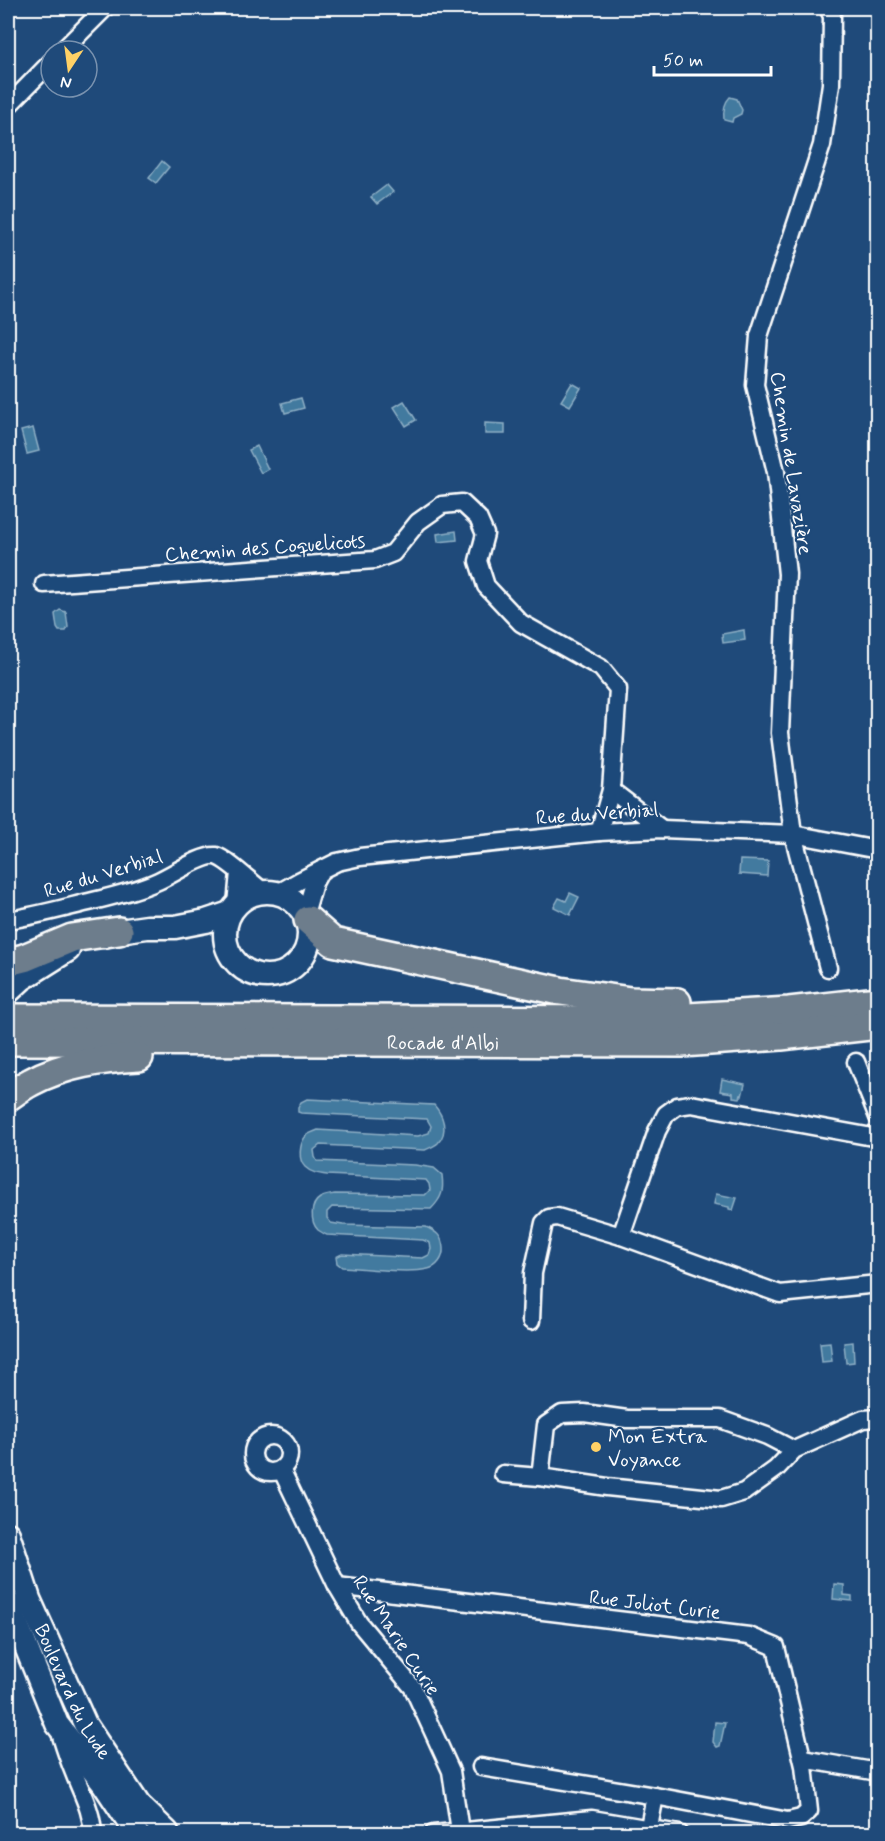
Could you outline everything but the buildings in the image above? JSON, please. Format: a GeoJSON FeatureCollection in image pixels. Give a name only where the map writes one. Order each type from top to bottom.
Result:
{"type":"FeatureCollection","features":[{"type":"Feature","properties":{"kind":"highway"},"geometry":{"type":"LineString","coordinates":[[307,917],[333,942],[560,991],[631,1001],[755,1002],[789,1011]]}},
{"type":"Feature","properties":{"kind":"highway"},"geometry":{"type":"LineString","coordinates":[[12,978],[24,958],[72,938],[119,932]]}},
{"type":"Feature","properties":{"kind":"highway","name":"Rocade d'Albi"},"geometry":{"type":"LineString","coordinates":[[8,1018],[638,1020],[789,1011],[878,1001]]}},
{"type":"Feature","properties":{"kind":"highway","name":"Rocade d'Albi"},"geometry":{"type":"LineString","coordinates":[[8,1041],[682,1043],[781,1036],[878,1025]]}},
{"type":"Feature","properties":{"kind":"highway"},"geometry":{"type":"LineString","coordinates":[[8,1097],[32,1082],[64,1068],[108,1059],[176,1055],[422,1056],[682,1043]]}},
{"type":"Feature","properties":{"kind":"main road"},"geometry":{"type":"LineString","coordinates":[[175,927],[217,945],[240,967],[252,974],[266,977],[286,972],[302,960],[308,947],[310,934],[307,917],[289,898],[271,893],[244,898],[233,909],[226,924],[226,946],[231,957]]}},
{"type":"Feature","properties":{"kind":"main road"},"geometry":{"type":"LineString","coordinates":[[119,932],[147,927],[175,927],[206,921],[233,909]]}},
{"type":"Feature","properties":{"kind":"main road","name":"Boulevard du Lude"},"geometry":{"type":"LineString","coordinates":[[8,1534],[29,1599],[85,1724],[139,1805],[172,1833]]}},
{"type":"Feature","properties":{"kind":"main road","name":"Boulevard du Lude"},"geometry":{"type":"LineString","coordinates":[[8,1602],[57,1724],[103,1783],[137,1833]]}},
{"type":"Feature","properties":{"kind":"street"},"geometry":{"type":"LineString","coordinates":[[74,39],[105,8]]}},
{"type":"Feature","properties":{"kind":"street","name":"Chemin de Lavazière"},"geometry":{"type":"LineString","coordinates":[[828,8],[832,16],[831,84],[822,145],[759,336],[755,385],[776,472],[787,574],[780,733],[793,834],[828,968]]}},
{"type":"Feature","properties":{"kind":"street"},"geometry":{"type":"LineString","coordinates":[[8,106],[39,74]]}},
{"type":"Feature","properties":{"kind":"street","name":"Chemin des Coquelicots"},"geometry":{"type":"LineString","coordinates":[[44,584],[375,560],[393,553],[418,522],[442,505],[462,503],[478,518],[485,534],[478,561],[486,586],[521,623],[601,668],[618,689],[611,790],[599,832]]}},
{"type":"Feature","properties":{"kind":"street"},"geometry":{"type":"LineString","coordinates":[[611,790],[662,829]]}},
{"type":"Feature","properties":{"kind":"street","name":"Rue du Verbial"},"geometry":{"type":"LineString","coordinates":[[8,920],[31,917],[127,892],[184,869],[200,858],[216,856],[230,863],[239,872],[271,893],[337,862],[360,857],[599,832],[662,829],[793,834],[878,850]]}},
{"type":"Feature","properties":{"kind":"street"},"geometry":{"type":"LineString","coordinates":[[307,917],[314,883],[321,870]]}},
{"type":"Feature","properties":{"kind":"street"},"geometry":{"type":"LineString","coordinates":[[233,909],[239,872]]}},
{"type":"Feature","properties":{"kind":"street"},"geometry":{"type":"LineString","coordinates":[[856,1062],[878,1117]]}},
{"type":"Feature","properties":{"kind":"street"},"geometry":{"type":"LineString","coordinates":[[621,1236],[657,1131],[666,1114],[677,1106],[691,1104],[878,1138]]}},
{"type":"Feature","properties":{"kind":"street"},"geometry":{"type":"LineString","coordinates":[[531,1321],[533,1273],[544,1223],[549,1218],[557,1217],[621,1236],[780,1294],[878,1284]]}},
{"type":"Feature","properties":{"kind":"street"},"geometry":{"type":"LineString","coordinates":[[540,1477],[546,1425],[562,1414],[584,1413],[627,1419],[720,1419],[794,1450]]}},
{"type":"Feature","properties":{"kind":"street"},"geometry":{"type":"LineString","coordinates":[[503,1474],[720,1499],[744,1492],[776,1469],[794,1450],[863,1419],[878,1418]]}},
{"type":"Feature","properties":{"kind":"street","name":"Rue Marie Curie"},"geometry":{"type":"LineString","coordinates":[[281,1469],[337,1586],[359,1623],[413,1688],[451,1771],[460,1831]]}},
{"type":"Feature","properties":{"kind":"street","name":"Rue Joliot Curie"},"geometry":{"type":"LineString","coordinates":[[337,1586],[749,1636],[776,1647],[803,1759]]}},
{"type":"Feature","properties":{"kind":"street","name":"Boulevard du Lude"},"geometry":{"type":"LineString","coordinates":[[57,1724],[87,1803],[93,1822],[93,1833]]}},
{"type":"Feature","properties":{"kind":"street"},"geometry":{"type":"LineString","coordinates":[[481,1767],[788,1821],[801,1818],[809,1811],[803,1759],[878,1772]]}},
{"type":"Feature","properties":{"kind":"street"},"geometry":{"type":"LineString","coordinates":[[649,1827],[655,1796]]}},
{"type":"Feature","properties":{"kind":"street"},"geometry":{"type":"LineString","coordinates":[[433,1833],[592,1819],[680,1833]]}},
{"type":"Feature","properties":{"kind":"water"},"geometry":{"type":"Polygon","coordinates":[[[730,97],[737,99],[742,110],[732,122],[724,120],[725,105],[730,97]]]}},
{"type":"Feature","properties":{"kind":"water"},"geometry":{"type":"Polygon","coordinates":[[[162,161],[169,167],[156,183],[149,178],[162,161]]]}},
{"type":"Feature","properties":{"kind":"water"},"geometry":{"type":"Polygon","coordinates":[[[387,185],[393,192],[377,204],[371,197],[387,185]]]}},
{"type":"Feature","properties":{"kind":"water"},"geometry":{"type":"Polygon","coordinates":[[[572,383],[581,388],[570,406],[561,401],[572,383]]]}},
{"type":"Feature","properties":{"kind":"water"},"geometry":{"type":"Polygon","coordinates":[[[301,398],[304,408],[285,413],[282,403],[301,398]]]}},
{"type":"Feature","properties":{"kind":"water"},"geometry":{"type":"Polygon","coordinates":[[[404,401],[416,420],[406,426],[394,407],[404,401]]]}},
{"type":"Feature","properties":{"kind":"water"},"geometry":{"type":"Polygon","coordinates":[[[485,423],[505,424],[505,434],[485,434],[485,423]]]}},
{"type":"Feature","properties":{"kind":"water"},"geometry":{"type":"Polygon","coordinates":[[[33,428],[39,451],[27,454],[21,431],[33,428]]]}},
{"type":"Feature","properties":{"kind":"water"},"geometry":{"type":"Polygon","coordinates":[[[257,446],[268,469],[261,473],[249,450],[257,446]]]}},
{"type":"Feature","properties":{"kind":"water"},"geometry":{"type":"Polygon","coordinates":[[[456,531],[457,540],[438,542],[437,534],[456,531]]]}},
{"type":"Feature","properties":{"kind":"water"},"geometry":{"type":"Polygon","coordinates":[[[60,610],[66,612],[68,627],[66,631],[59,631],[57,628],[55,614],[60,610]]]}},
{"type":"Feature","properties":{"kind":"water"},"geometry":{"type":"Polygon","coordinates":[[[744,630],[745,640],[723,643],[722,634],[744,630]]]}},
{"type":"Feature","properties":{"kind":"water"},"geometry":{"type":"Polygon","coordinates":[[[740,860],[768,861],[767,876],[739,874],[740,860]]]}},
{"type":"Feature","properties":{"kind":"water"},"geometry":{"type":"Polygon","coordinates":[[[570,893],[579,897],[570,915],[554,907],[559,898],[566,901],[570,893]]]}},
{"type":"Feature","properties":{"kind":"water"},"geometry":{"type":"Polygon","coordinates":[[[722,1079],[745,1084],[742,1096],[733,1097],[733,1093],[720,1091],[722,1079]]]}},
{"type":"Feature","properties":{"kind":"water"},"geometry":{"type":"Polygon","coordinates":[[[307,1099],[434,1105],[442,1118],[443,1133],[438,1143],[425,1150],[320,1145],[314,1150],[317,1161],[415,1165],[434,1168],[442,1175],[441,1194],[431,1209],[332,1207],[327,1212],[327,1218],[331,1223],[343,1225],[426,1227],[430,1229],[440,1237],[443,1248],[441,1259],[434,1266],[409,1271],[342,1267],[337,1263],[336,1257],[342,1254],[423,1258],[429,1255],[430,1243],[423,1240],[327,1235],[315,1227],[312,1218],[314,1204],[324,1196],[335,1194],[425,1195],[430,1190],[426,1180],[321,1174],[305,1167],[300,1156],[304,1139],[318,1130],[418,1136],[429,1133],[431,1126],[427,1119],[298,1112],[301,1102],[307,1099]]]}},
{"type":"Feature","properties":{"kind":"water"},"geometry":{"type":"Polygon","coordinates":[[[716,1194],[737,1198],[733,1210],[714,1204],[716,1194]]]}},
{"type":"Feature","properties":{"kind":"water"},"geometry":{"type":"Polygon","coordinates":[[[830,1342],[832,1361],[822,1362],[820,1343],[830,1342]]]}},
{"type":"Feature","properties":{"kind":"water"},"geometry":{"type":"Polygon","coordinates":[[[853,1342],[854,1362],[846,1363],[844,1343],[853,1342]]]}},
{"type":"Feature","properties":{"kind":"water"},"geometry":{"type":"Polygon","coordinates":[[[834,1584],[844,1585],[844,1595],[852,1596],[852,1601],[833,1599],[834,1584]]]}},
{"type":"Feature","properties":{"kind":"water"},"geometry":{"type":"Polygon","coordinates":[[[715,1722],[725,1723],[720,1746],[717,1747],[713,1742],[715,1722]]]}},
{"type":"Feature","properties":{"kind":"place","name":"Mon Extra Voyance"},"geometry":{"type":"Point","coordinates":[596,1447]}}]}
